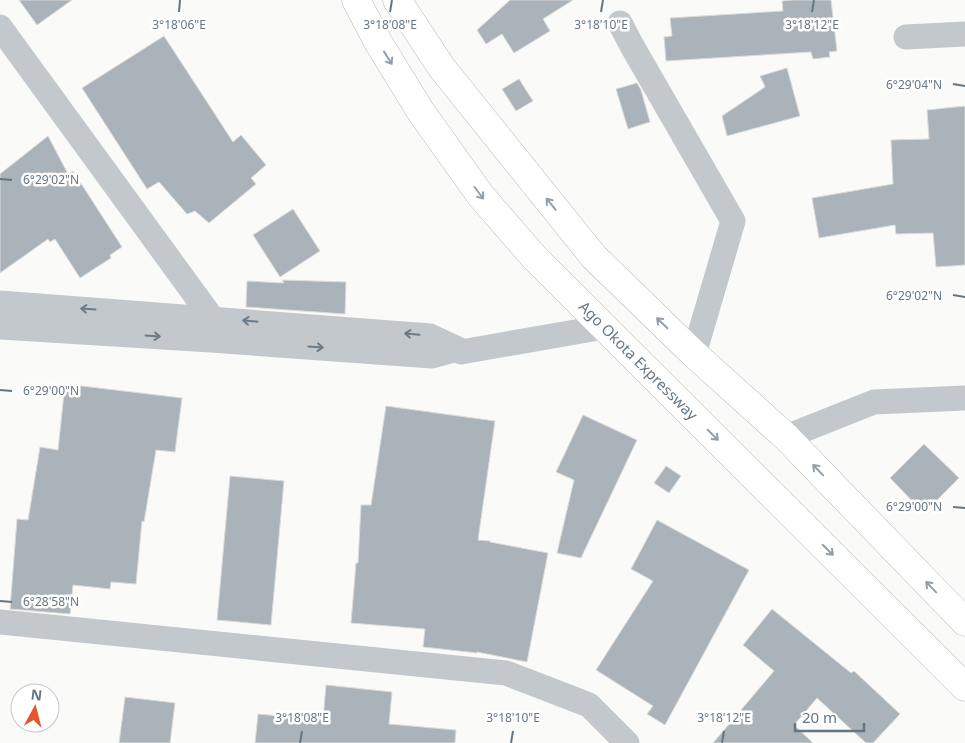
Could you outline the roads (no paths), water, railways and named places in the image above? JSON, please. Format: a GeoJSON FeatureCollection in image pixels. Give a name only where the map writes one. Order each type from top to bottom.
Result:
{"type":"FeatureCollection","features":[{"type":"Feature","properties":{"kind":"main road","name":"Ago Okota Expressway"},"geometry":{"type":"LineString","coordinates":[[356,0],[378,42],[422,112],[481,196],[534,257],[965,687]]}},
{"type":"Feature","properties":{"kind":"main road"},"geometry":{"type":"LineString","coordinates":[[397,0],[442,68],[594,257],[694,354],[786,437],[965,622]]}},
{"type":"Feature","properties":{"kind":"street"},"geometry":{"type":"LineString","coordinates":[[620,23],[733,221],[694,354]]}},
{"type":"Feature","properties":{"kind":"street"},"geometry":{"type":"LineString","coordinates":[[0,27],[212,329]]}},
{"type":"Feature","properties":{"kind":"street"},"geometry":{"type":"LineString","coordinates":[[906,37],[965,34]]}},
{"type":"Feature","properties":{"kind":"street"},"geometry":{"type":"LineString","coordinates":[[0,303],[212,329]]}},
{"type":"Feature","properties":{"kind":"street"},"geometry":{"type":"LineString","coordinates":[[0,327],[212,329],[430,336],[462,352],[604,327]]}},
{"type":"Feature","properties":{"kind":"street"},"geometry":{"type":"LineString","coordinates":[[786,437],[874,402],[965,398]]}},
{"type":"Feature","properties":{"kind":"street"},"geometry":{"type":"LineString","coordinates":[[0,622],[506,673],[590,705],[627,743]]}}]}
